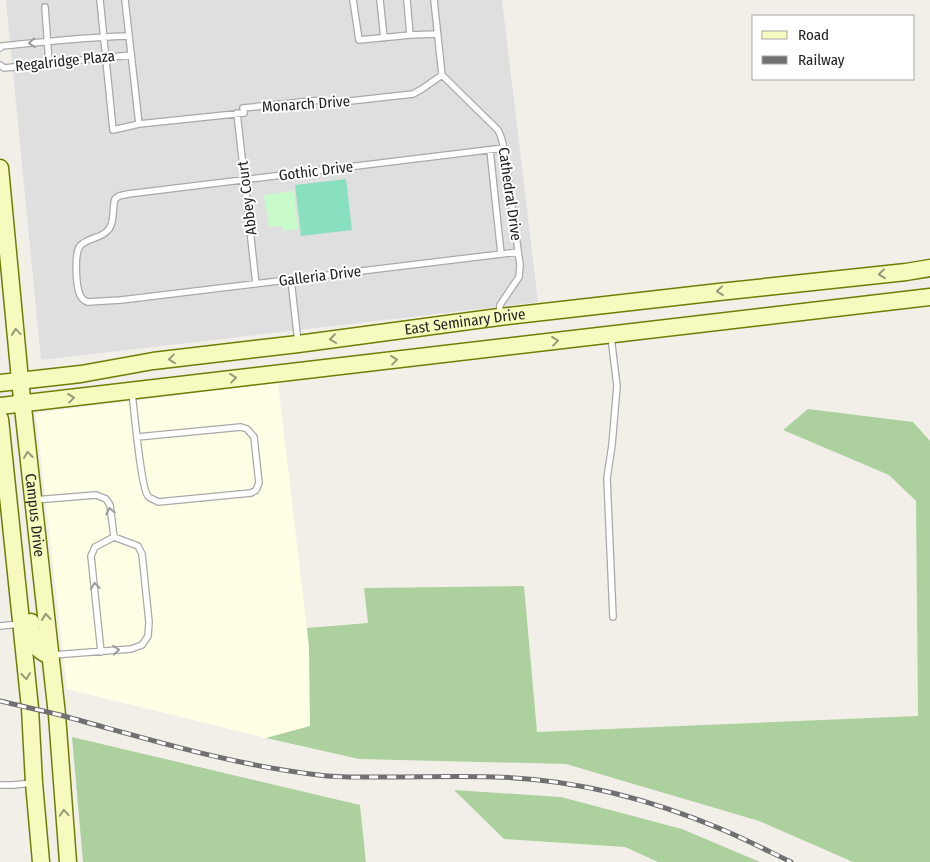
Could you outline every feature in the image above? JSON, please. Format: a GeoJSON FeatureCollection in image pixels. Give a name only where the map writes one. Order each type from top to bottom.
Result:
{"type":"FeatureCollection","features":[{"type":"Feature","properties":{"kind":"main road","name":"Campus Drive"},"geometry":{"type":"LineString","coordinates":[[0,168],[20,380],[57,714],[68,862]]}},
{"type":"Feature","properties":{"kind":"main road","name":"East Seminary Drive"},"geometry":{"type":"LineString","coordinates":[[0,383],[81,374],[153,361],[499,317],[930,268]]}},
{"type":"Feature","properties":{"kind":"main road","name":"East Seminary Drive"},"geometry":{"type":"LineString","coordinates":[[0,406],[930,297]]}},
{"type":"Feature","properties":{"kind":"main road"},"geometry":{"type":"LineString","coordinates":[[298,344],[302,370]]}},
{"type":"Feature","properties":{"kind":"main road","name":"Campus Drive"},"geometry":{"type":"LineString","coordinates":[[0,419],[8,522],[15,563],[30,708],[41,862]]}},
{"type":"Feature","properties":{"kind":"main road"},"geometry":{"type":"LineString","coordinates":[[15,563],[25,578],[33,640],[40,650],[50,656]]}},
{"type":"Feature","properties":{"kind":"lane"},"geometry":{"type":"LineString","coordinates":[[100,0],[106,57]]}},
{"type":"Feature","properties":{"kind":"lane"},"geometry":{"type":"LineString","coordinates":[[125,0],[139,124]]}},
{"type":"Feature","properties":{"kind":"lane"},"geometry":{"type":"LineString","coordinates":[[354,0],[359,40],[437,34]]}},
{"type":"Feature","properties":{"kind":"lane"},"geometry":{"type":"LineString","coordinates":[[380,0],[384,38]]}},
{"type":"Feature","properties":{"kind":"lane"},"geometry":{"type":"LineString","coordinates":[[407,0],[410,35]]}},
{"type":"Feature","properties":{"kind":"lane"},"geometry":{"type":"LineString","coordinates":[[434,0],[442,75]]}},
{"type":"Feature","properties":{"kind":"lane"},"geometry":{"type":"LineString","coordinates":[[46,7],[49,63]]}},
{"type":"Feature","properties":{"kind":"lane","name":"Regalridge Plaza"},"geometry":{"type":"LineString","coordinates":[[0,48],[2,46],[104,36],[129,36]]}},
{"type":"Feature","properties":{"kind":"lane","name":"Regalridge Plaza"},"geometry":{"type":"LineString","coordinates":[[0,65],[4,68],[131,55]]}},
{"type":"Feature","properties":{"kind":"lane","name":"Monarch Drive"},"geometry":{"type":"LineString","coordinates":[[106,57],[113,130],[139,124],[244,113],[243,108],[322,100],[323,104],[413,94],[442,75]]}},
{"type":"Feature","properties":{"kind":"lane","name":"Cathedral Drive"},"geometry":{"type":"LineString","coordinates":[[442,75],[498,130],[504,148],[520,265],[519,277],[500,305],[499,317]]}},
{"type":"Feature","properties":{"kind":"lane","name":"Abbey Court"},"geometry":{"type":"LineString","coordinates":[[237,113],[256,284]]}},
{"type":"Feature","properties":{"kind":"lane","name":"Gothic Drive"},"geometry":{"type":"LineString","coordinates":[[128,194],[504,148]]}},
{"type":"Feature","properties":{"kind":"lane"},"geometry":{"type":"LineString","coordinates":[[490,150],[501,254]]}},
{"type":"Feature","properties":{"kind":"lane","name":"Galleria Drive"},"geometry":{"type":"LineString","coordinates":[[128,194],[115,199],[110,228],[103,235],[88,240],[79,248],[77,253],[77,280],[80,296],[84,301],[121,300],[518,252]]}},
{"type":"Feature","properties":{"kind":"lane"},"geometry":{"type":"LineString","coordinates":[[290,280],[298,344]]}},
{"type":"Feature","properties":{"kind":"lane"},"geometry":{"type":"LineString","coordinates":[[610,334],[618,386],[607,478],[613,617]]}},
{"type":"Feature","properties":{"kind":"lane"},"geometry":{"type":"LineString","coordinates":[[132,390],[137,437],[144,488],[148,496],[158,502],[251,493],[256,490],[259,483],[254,437],[247,429],[137,437]]}},
{"type":"Feature","properties":{"kind":"lane"},"geometry":{"type":"LineString","coordinates":[[33,500],[96,495],[106,499],[110,505],[114,537]]}},
{"type":"Feature","properties":{"kind":"lane"},"geometry":{"type":"LineString","coordinates":[[50,656],[101,652],[131,649],[142,645],[148,636],[149,622],[142,554],[138,546],[114,537],[95,547],[92,556],[101,652]]}},
{"type":"Feature","properties":{"kind":"lane"},"geometry":{"type":"LineString","coordinates":[[0,626],[21,624]]}},
{"type":"Feature","properties":{"kind":"lane"},"geometry":{"type":"LineString","coordinates":[[0,785],[34,783]]}},
{"type":"Feature","properties":{"kind":"shaded area"},"geometry":{"type":"Polygon","coordinates":[[[6,0],[502,0],[538,302],[41,360],[6,0]]]}},
{"type":"Feature","properties":{"kind":"shaded area"},"geometry":{"type":"Polygon","coordinates":[[[278,383],[309,647],[311,726],[266,738],[67,689],[36,413],[278,383]]]}},
{"type":"Feature","properties":{"kind":"green space"},"geometry":{"type":"Polygon","coordinates":[[[346,179],[352,230],[301,236],[295,185],[346,179]]]}},
{"type":"Feature","properties":{"kind":"green space"},"geometry":{"type":"Polygon","coordinates":[[[294,191],[298,229],[283,231],[282,226],[269,227],[264,195],[294,191]]]}},
{"type":"Feature","properties":{"kind":"green space"},"geometry":{"type":"Polygon","coordinates":[[[808,409],[913,422],[930,441],[930,862],[853,862],[759,821],[566,764],[359,759],[266,738],[310,726],[307,628],[368,623],[364,588],[524,586],[537,732],[918,716],[916,501],[889,475],[783,430],[808,409]]]}},
{"type":"Feature","properties":{"kind":"green space"},"geometry":{"type":"Polygon","coordinates":[[[72,737],[360,805],[366,862],[83,862],[72,737]]]}},
{"type":"Feature","properties":{"kind":"green space"},"geometry":{"type":"Polygon","coordinates":[[[454,790],[561,797],[682,829],[760,862],[658,862],[625,847],[504,839],[454,790]]]}},
{"type":"Feature","properties":{"kind":"railway"},"geometry":{"type":"LineString","coordinates":[[0,701],[221,758],[253,765],[327,776],[495,777],[582,786],[639,800],[694,818],[791,862]]}}]}
